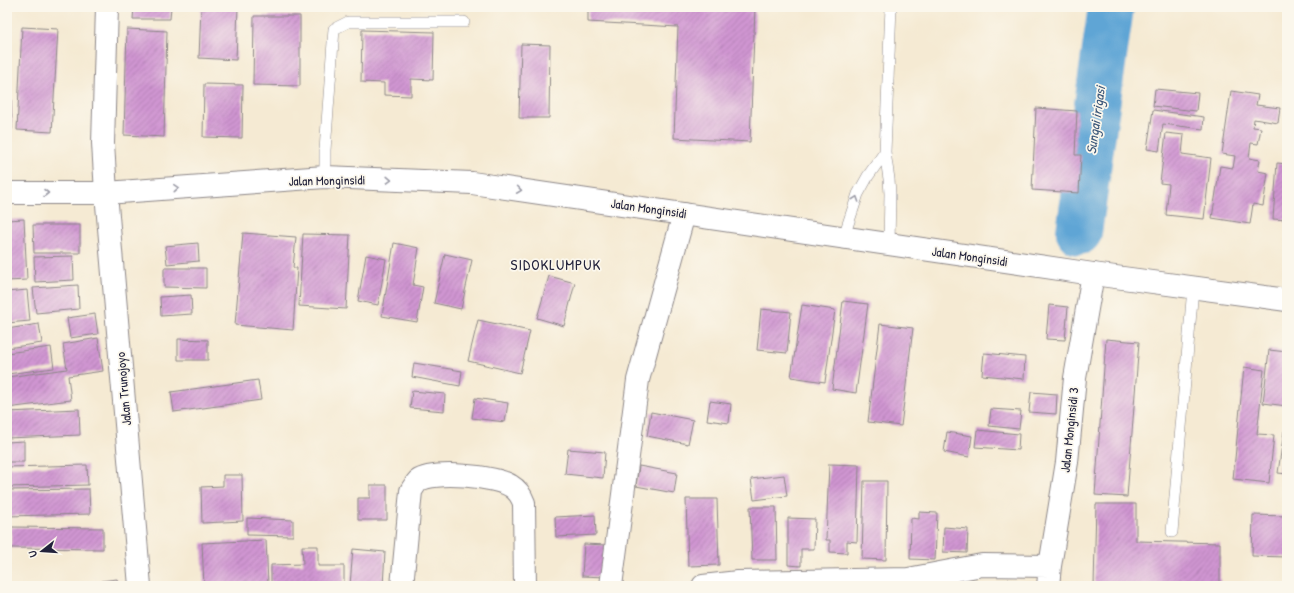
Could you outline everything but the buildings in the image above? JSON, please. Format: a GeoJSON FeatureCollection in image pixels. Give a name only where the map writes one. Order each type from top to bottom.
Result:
{"type":"FeatureCollection","features":[{"type":"Feature","properties":{"kind":"street","name":"Jalan Trunojoyo"},"geometry":{"type":"LineString","coordinates":[[107,7],[103,142],[106,193],[140,586]]}},
{"type":"Feature","properties":{"kind":"street","name":"Jalan Monginsidi"},"geometry":{"type":"LineString","coordinates":[[7,193],[106,193],[325,177],[472,183],[844,236],[1093,274],[1287,300]]}},
{"type":"Feature","properties":{"kind":"street"},"geometry":{"type":"LineString","coordinates":[[611,586],[638,380],[684,214]]}},
{"type":"Feature","properties":{"kind":"street","name":"Jalan Monginsidi 3"},"geometry":{"type":"LineString","coordinates":[[1049,576],[1067,462],[1075,378],[1093,274]]}},
{"type":"Feature","properties":{"kind":"street"},"geometry":{"type":"LineString","coordinates":[[402,586],[411,491],[417,482],[422,479],[447,475],[486,478],[510,485],[520,494],[524,503],[525,586]]}},
{"type":"Feature","properties":{"kind":"street"},"geometry":{"type":"LineString","coordinates":[[703,586],[908,579],[982,565],[1049,576]]}},
{"type":"Feature","properties":{"kind":"lane"},"geometry":{"type":"LineString","coordinates":[[889,244],[890,194],[885,152],[891,7]]}},
{"type":"Feature","properties":{"kind":"lane"},"geometry":{"type":"LineString","coordinates":[[325,177],[325,150],[334,28],[348,22],[464,22]]}},
{"type":"Feature","properties":{"kind":"lane"},"geometry":{"type":"LineString","coordinates":[[844,236],[858,194],[868,176],[885,152]]}},
{"type":"Feature","properties":{"kind":"lane"},"geometry":{"type":"LineString","coordinates":[[1172,532],[1193,288]]}},
{"type":"Feature","properties":{"kind":"waterway","name":"Sungai irigasi"},"geometry":{"type":"LineString","coordinates":[[1079,232],[1111,7]]}},
{"type":"Feature","properties":{"kind":"district","name":"SIDOKLUMPUK"},"geometry":{"type":"Point","coordinates":[556,264]}}]}
